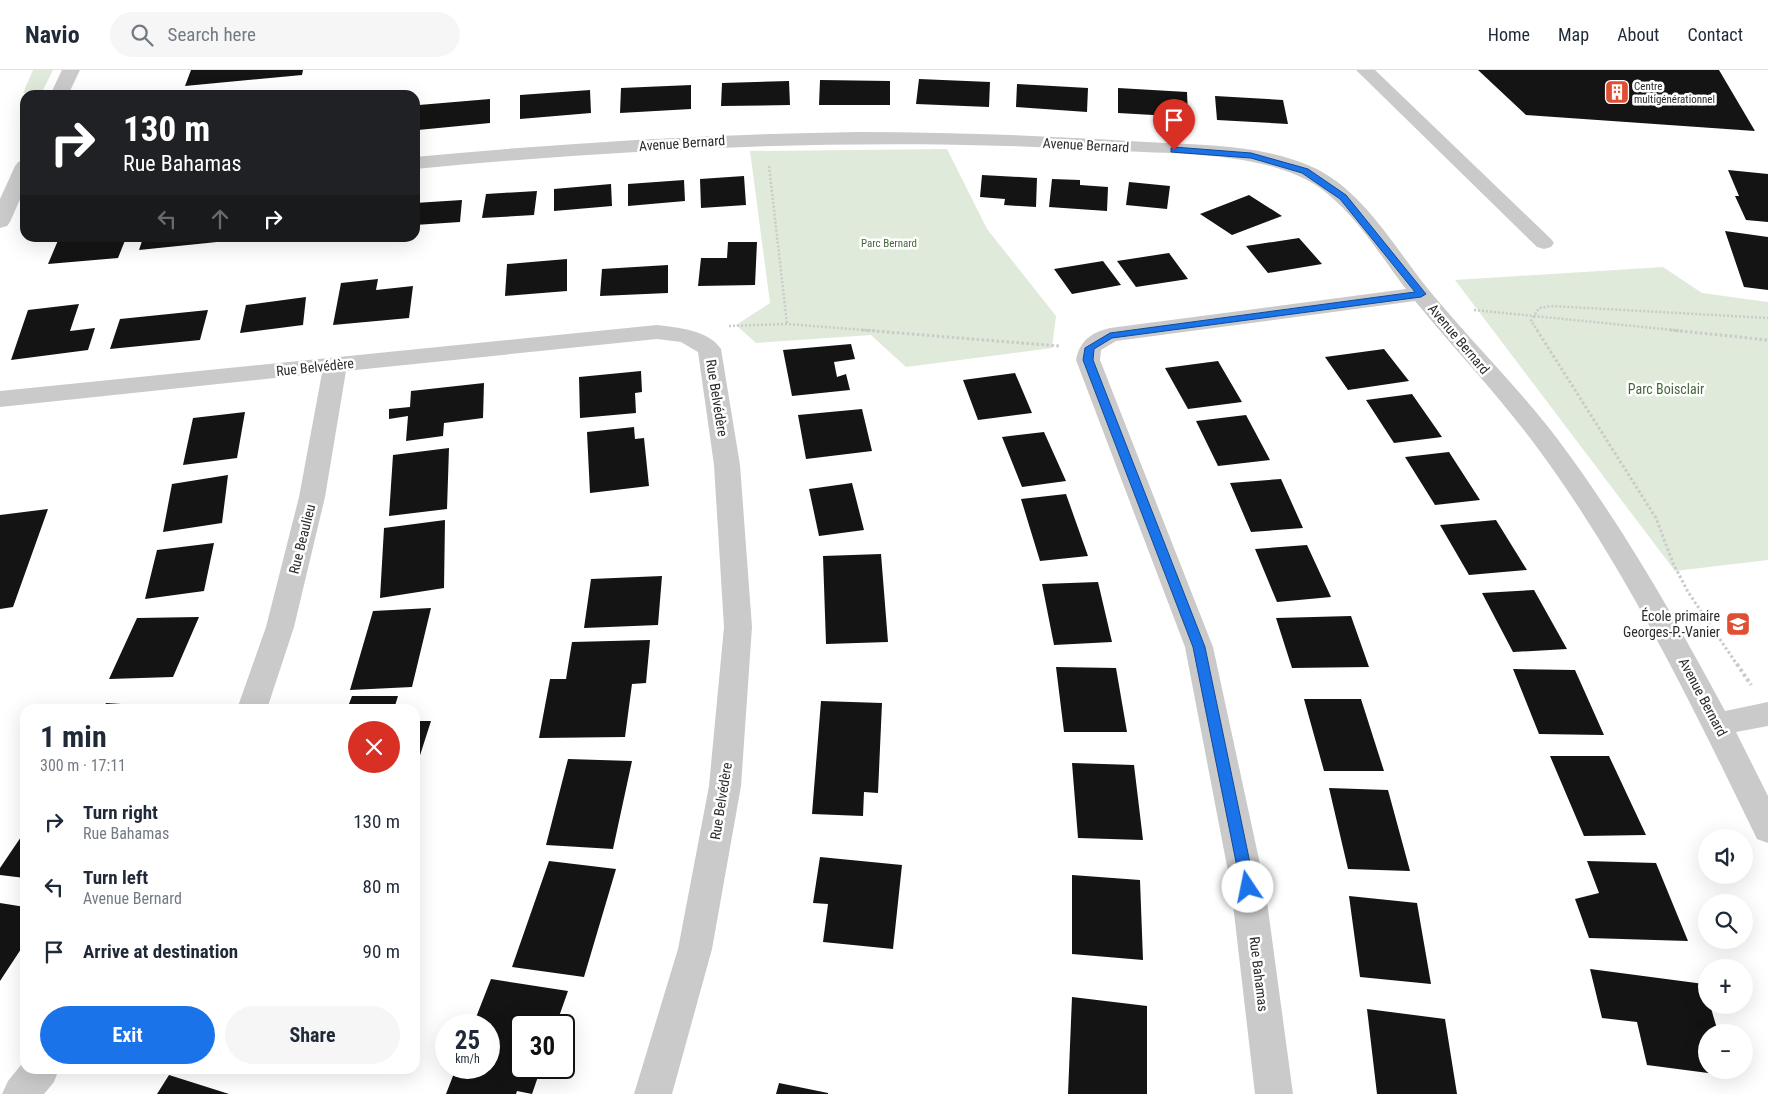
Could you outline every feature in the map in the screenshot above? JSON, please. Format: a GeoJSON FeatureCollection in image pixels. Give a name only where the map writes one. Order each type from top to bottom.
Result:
{"type":"FeatureCollection","features":[{"type":"Feature","properties":{"kind":"street"},"geometry":{"type":"LineString","coordinates":[[61,90],[71,70]]}},
{"type":"Feature","properties":{"kind":"street"},"geometry":{"type":"LineString","coordinates":[[1366,70],[1544,243]]}},
{"type":"Feature","properties":{"kind":"street","name":"Avenue Bernard"},"geometry":{"type":"LineString","coordinates":[[420,163],[694,142],[767,139],[914,139],[1077,143],[1251,156],[1305,171],[1343,197],[1421,294],[1551,447],[1647,596],[1718,724],[1768,829]]}},
{"type":"Feature","properties":{"kind":"street"},"geometry":{"type":"LineString","coordinates":[[11,209],[20,181]]}},
{"type":"Feature","properties":{"kind":"street"},"geometry":{"type":"LineString","coordinates":[[1090,348],[1110,336],[1421,294]]}},
{"type":"Feature","properties":{"kind":"street","name":"Rue Belvédère"},"geometry":{"type":"LineString","coordinates":[[0,399],[657,332],[687,336],[709,349],[727,465],[738,627],[725,786],[695,949],[652,1094]]}},
{"type":"Feature","properties":{"kind":"street","name":"Rue Bahamas"},"geometry":{"type":"LineString","coordinates":[[1090,348],[1088,360],[1199,647],[1248,887],[1274,1094]]}},
{"type":"Feature","properties":{"kind":"street","name":"Rue Beaulieu"},"geometry":{"type":"LineString","coordinates":[[254,704],[280,627],[310,506],[335,365]]}},
{"type":"Feature","properties":{"kind":"street"},"geometry":{"type":"LineString","coordinates":[[1718,724],[1768,714]]}},
{"type":"Feature","properties":{"kind":"street"},"geometry":{"type":"LineString","coordinates":[[21,1094],[37,1074]]}},
{"type":"Feature","properties":{"kind":"path"},"geometry":{"type":"LineString","coordinates":[[767,139],[787,324]]}},
{"type":"Feature","properties":{"kind":"path"},"geometry":{"type":"LineString","coordinates":[[1752,687],[1688,592],[1673,563],[1656,518],[1531,321],[1539,308],[1551,306],[1768,318]]}},
{"type":"Feature","properties":{"kind":"path"},"geometry":{"type":"LineString","coordinates":[[1466,309],[1534,314],[1768,340]]}},
{"type":"Feature","properties":{"kind":"path"},"geometry":{"type":"LineString","coordinates":[[687,336],[719,326],[787,324],[1090,348]]}},
{"type":"Feature","properties":{"kind":"green space"},"geometry":{"type":"Polygon","coordinates":[[[33,70],[53,70],[43,90],[24,90],[33,70]]]}},
{"type":"Feature","properties":{"kind":"green space","name":"Parc Bernard"},"geometry":{"type":"Polygon","coordinates":[[[947,149],[987,229],[1056,316],[1052,348],[906,367],[871,335],[756,343],[736,325],[770,303],[750,151],[947,149]]]}},
{"type":"Feature","properties":{"kind":"green space","name":"Parc Boisclair"},"geometry":{"type":"Polygon","coordinates":[[[1663,267],[1702,293],[1768,302],[1768,560],[1675,571],[1455,280],[1663,267]]]}},
{"type":"Feature","properties":{"kind":"building"},"geometry":{"type":"Polygon","coordinates":[[[191,70],[303,70],[302,75],[185,86],[191,70]]]}},
{"type":"Feature","properties":{"kind":"building","name":"Centre multigénérationnel"},"geometry":{"type":"Polygon","coordinates":[[[1478,70],[1719,70],[1755,131],[1526,115],[1478,70]]]}},
{"type":"Feature","properties":{"kind":"building"},"geometry":{"type":"Polygon","coordinates":[[[919,79],[990,82],[989,107],[916,104],[919,79]]]}},
{"type":"Feature","properties":{"kind":"building"},"geometry":{"type":"Polygon","coordinates":[[[820,80],[890,81],[890,105],[819,105],[820,80]]]}},
{"type":"Feature","properties":{"kind":"building"},"geometry":{"type":"Polygon","coordinates":[[[789,81],[790,105],[721,106],[722,83],[789,81]]]}},
{"type":"Feature","properties":{"kind":"building"},"geometry":{"type":"Polygon","coordinates":[[[1017,84],[1088,88],[1087,112],[1016,107],[1017,84]]]}},
{"type":"Feature","properties":{"kind":"building"},"geometry":{"type":"Polygon","coordinates":[[[691,85],[691,109],[620,113],[621,88],[691,85]]]}},
{"type":"Feature","properties":{"kind":"building"},"geometry":{"type":"Polygon","coordinates":[[[1118,88],[1187,92],[1188,117],[1118,113],[1118,88]]]}},
{"type":"Feature","properties":{"kind":"building"},"geometry":{"type":"Polygon","coordinates":[[[590,90],[591,113],[520,119],[520,95],[590,90]]]}},
{"type":"Feature","properties":{"kind":"building"},"geometry":{"type":"Polygon","coordinates":[[[1215,96],[1283,100],[1288,124],[1217,120],[1215,96]]]}},
{"type":"Feature","properties":{"kind":"building"},"geometry":{"type":"Polygon","coordinates":[[[490,99],[490,123],[420,130],[420,105],[490,99]]]}},
{"type":"Feature","properties":{"kind":"building"},"geometry":{"type":"Polygon","coordinates":[[[1728,170],[1768,174],[1768,222],[1746,220],[1735,196],[1739,196],[1728,170]]]}},
{"type":"Feature","properties":{"kind":"building"},"geometry":{"type":"Polygon","coordinates":[[[982,175],[1037,178],[1036,207],[1004,205],[1005,199],[980,197],[982,175]]]}},
{"type":"Feature","properties":{"kind":"building"},"geometry":{"type":"Polygon","coordinates":[[[744,176],[746,205],[701,208],[700,179],[744,176]]]}},
{"type":"Feature","properties":{"kind":"building"},"geometry":{"type":"Polygon","coordinates":[[[1052,179],[1080,180],[1080,185],[1108,187],[1107,211],[1049,207],[1052,179]]]}},
{"type":"Feature","properties":{"kind":"building"},"geometry":{"type":"Polygon","coordinates":[[[684,180],[685,201],[628,206],[628,184],[684,180]]]}},
{"type":"Feature","properties":{"kind":"building"},"geometry":{"type":"Polygon","coordinates":[[[1129,182],[1170,186],[1167,209],[1126,205],[1129,182]]]}},
{"type":"Feature","properties":{"kind":"building"},"geometry":{"type":"Polygon","coordinates":[[[611,184],[612,206],[554,211],[554,189],[611,184]]]}},
{"type":"Feature","properties":{"kind":"building"},"geometry":{"type":"Polygon","coordinates":[[[537,191],[534,215],[482,218],[486,194],[537,191]]]}},
{"type":"Feature","properties":{"kind":"building"},"geometry":{"type":"Polygon","coordinates":[[[1249,195],[1282,216],[1232,235],[1200,214],[1249,195]]]}},
{"type":"Feature","properties":{"kind":"building"},"geometry":{"type":"Polygon","coordinates":[[[462,200],[460,222],[420,225],[420,203],[462,200]]]}},
{"type":"Feature","properties":{"kind":"building"},"geometry":{"type":"Polygon","coordinates":[[[1725,231],[1768,237],[1768,290],[1744,287],[1725,231]]]}},
{"type":"Feature","properties":{"kind":"building"},"geometry":{"type":"Polygon","coordinates":[[[1299,238],[1322,264],[1268,273],[1246,246],[1299,238]]]}},
{"type":"Feature","properties":{"kind":"building"},"geometry":{"type":"Polygon","coordinates":[[[57,242],[124,242],[118,258],[48,264],[57,242]]]}},
{"type":"Feature","properties":{"kind":"building"},"geometry":{"type":"Polygon","coordinates":[[[142,242],[217,242],[139,250],[142,242]]]}},
{"type":"Feature","properties":{"kind":"building"},"geometry":{"type":"Polygon","coordinates":[[[728,242],[757,242],[755,285],[698,286],[701,258],[727,258],[728,242]]]}},
{"type":"Feature","properties":{"kind":"building"},"geometry":{"type":"Polygon","coordinates":[[[1169,253],[1188,279],[1136,287],[1117,261],[1169,253]]]}},
{"type":"Feature","properties":{"kind":"building"},"geometry":{"type":"Polygon","coordinates":[[[567,259],[567,291],[505,296],[507,264],[567,259]]]}},
{"type":"Feature","properties":{"kind":"building"},"geometry":{"type":"Polygon","coordinates":[[[1103,261],[1121,285],[1072,294],[1054,269],[1103,261]]]}},
{"type":"Feature","properties":{"kind":"building"},"geometry":{"type":"Polygon","coordinates":[[[668,265],[668,293],[600,296],[602,269],[668,265]]]}},
{"type":"Feature","properties":{"kind":"building"},"geometry":{"type":"Polygon","coordinates":[[[378,279],[376,290],[413,286],[409,318],[333,325],[341,283],[378,279]]]}},
{"type":"Feature","properties":{"kind":"building"},"geometry":{"type":"Polygon","coordinates":[[[306,297],[303,325],[240,333],[246,305],[306,297]]]}},
{"type":"Feature","properties":{"kind":"building"},"geometry":{"type":"Polygon","coordinates":[[[79,304],[70,331],[95,328],[88,350],[11,360],[28,310],[79,304]]]}},
{"type":"Feature","properties":{"kind":"building"},"geometry":{"type":"Polygon","coordinates":[[[208,310],[200,340],[110,349],[120,319],[208,310]]]}},
{"type":"Feature","properties":{"kind":"building"},"geometry":{"type":"Polygon","coordinates":[[[851,344],[855,359],[834,362],[837,377],[846,374],[850,390],[792,396],[783,350],[851,344]]]}},
{"type":"Feature","properties":{"kind":"building"},"geometry":{"type":"Polygon","coordinates":[[[1384,349],[1409,381],[1348,390],[1325,357],[1384,349]]]}},
{"type":"Feature","properties":{"kind":"building"},"geometry":{"type":"Polygon","coordinates":[[[1218,361],[1242,402],[1188,409],[1165,368],[1218,361]]]}},
{"type":"Feature","properties":{"kind":"building"},"geometry":{"type":"Polygon","coordinates":[[[641,371],[642,392],[635,393],[636,413],[580,418],[579,377],[641,371]]]}},
{"type":"Feature","properties":{"kind":"building"},"geometry":{"type":"Polygon","coordinates":[[[1015,373],[1032,413],[978,420],[963,380],[1015,373]]]}},
{"type":"Feature","properties":{"kind":"building"},"geometry":{"type":"Polygon","coordinates":[[[484,383],[483,418],[444,423],[443,436],[406,441],[408,416],[389,419],[389,409],[410,407],[411,391],[484,383]]]}},
{"type":"Feature","properties":{"kind":"building"},"geometry":{"type":"Polygon","coordinates":[[[1412,394],[1442,437],[1394,443],[1366,400],[1412,394]]]}},
{"type":"Feature","properties":{"kind":"building"},"geometry":{"type":"Polygon","coordinates":[[[862,409],[872,451],[806,459],[798,415],[862,409]]]}},
{"type":"Feature","properties":{"kind":"building"},"geometry":{"type":"Polygon","coordinates":[[[245,412],[237,458],[183,465],[193,418],[245,412]]]}},
{"type":"Feature","properties":{"kind":"building"},"geometry":{"type":"Polygon","coordinates":[[[1246,415],[1270,460],[1218,466],[1196,421],[1246,415]]]}},
{"type":"Feature","properties":{"kind":"building"},"geometry":{"type":"Polygon","coordinates":[[[634,427],[635,439],[644,438],[649,486],[590,493],[587,432],[634,427]]]}},
{"type":"Feature","properties":{"kind":"building"},"geometry":{"type":"Polygon","coordinates":[[[1044,432],[1066,481],[1022,487],[1002,437],[1044,432]]]}},
{"type":"Feature","properties":{"kind":"building"},"geometry":{"type":"Polygon","coordinates":[[[449,448],[447,509],[389,516],[393,455],[449,448]]]}},
{"type":"Feature","properties":{"kind":"building"},"geometry":{"type":"Polygon","coordinates":[[[1449,452],[1480,500],[1435,505],[1405,457],[1449,452]]]}},
{"type":"Feature","properties":{"kind":"building"},"geometry":{"type":"Polygon","coordinates":[[[228,475],[222,523],[163,532],[172,484],[228,475]]]}},
{"type":"Feature","properties":{"kind":"building"},"geometry":{"type":"Polygon","coordinates":[[[1281,479],[1303,528],[1251,532],[1230,483],[1281,479]]]}},
{"type":"Feature","properties":{"kind":"building"},"geometry":{"type":"Polygon","coordinates":[[[852,483],[864,530],[819,536],[809,489],[852,483]]]}},
{"type":"Feature","properties":{"kind":"building"},"geometry":{"type":"Polygon","coordinates":[[[1066,494],[1088,556],[1040,561],[1021,499],[1066,494]]]}},
{"type":"Feature","properties":{"kind":"building"},"geometry":{"type":"Polygon","coordinates":[[[48,509],[13,607],[0,609],[0,515],[48,509]]]}},
{"type":"Feature","properties":{"kind":"building"},"geometry":{"type":"Polygon","coordinates":[[[445,520],[444,588],[380,598],[384,528],[445,520]]]}},
{"type":"Feature","properties":{"kind":"building"},"geometry":{"type":"Polygon","coordinates":[[[1496,520],[1527,570],[1469,575],[1440,525],[1496,520]]]}},
{"type":"Feature","properties":{"kind":"building"},"geometry":{"type":"Polygon","coordinates":[[[214,543],[204,591],[145,599],[157,550],[214,543]]]}},
{"type":"Feature","properties":{"kind":"building"},"geometry":{"type":"Polygon","coordinates":[[[1307,545],[1331,597],[1277,602],[1255,549],[1307,545]]]}},
{"type":"Feature","properties":{"kind":"building"},"geometry":{"type":"Polygon","coordinates":[[[881,554],[888,642],[826,644],[823,556],[881,554]]]}},
{"type":"Feature","properties":{"kind":"building"},"geometry":{"type":"Polygon","coordinates":[[[662,576],[658,625],[584,628],[591,579],[662,576]]]}},
{"type":"Feature","properties":{"kind":"building"},"geometry":{"type":"Polygon","coordinates":[[[1098,582],[1112,642],[1054,645],[1042,584],[1098,582]]]}},
{"type":"Feature","properties":{"kind":"building"},"geometry":{"type":"Polygon","coordinates":[[[1534,590],[1567,649],[1513,652],[1482,593],[1534,590]]]}},
{"type":"Feature","properties":{"kind":"building"},"geometry":{"type":"Polygon","coordinates":[[[431,608],[412,687],[350,690],[373,611],[431,608]]]}},
{"type":"Feature","properties":{"kind":"building"},"geometry":{"type":"Polygon","coordinates":[[[1351,616],[1369,667],[1292,668],[1276,618],[1351,616]]]}},
{"type":"Feature","properties":{"kind":"building"},"geometry":{"type":"Polygon","coordinates":[[[199,617],[173,677],[109,679],[137,618],[199,617]]]}},
{"type":"Feature","properties":{"kind":"building"},"geometry":{"type":"Polygon","coordinates":[[[650,640],[646,683],[632,684],[625,737],[539,738],[550,679],[566,679],[572,642],[650,640]]]}},
{"type":"Feature","properties":{"kind":"building"},"geometry":{"type":"Polygon","coordinates":[[[1056,667],[1116,668],[1127,732],[1064,732],[1056,667]]]}},
{"type":"Feature","properties":{"kind":"building"},"geometry":{"type":"Polygon","coordinates":[[[1513,669],[1575,670],[1604,735],[1539,734],[1513,669]]]}},
{"type":"Feature","properties":{"kind":"building"},"geometry":{"type":"Polygon","coordinates":[[[352,696],[398,696],[396,704],[349,704],[352,696]]]}},
{"type":"Feature","properties":{"kind":"building"},"geometry":{"type":"Polygon","coordinates":[[[1304,699],[1361,699],[1384,771],[1324,771],[1304,699]]]}},
{"type":"Feature","properties":{"kind":"building"},"geometry":{"type":"Polygon","coordinates":[[[821,701],[882,703],[878,793],[864,792],[863,816],[812,814],[821,701]]]}},
{"type":"Feature","properties":{"kind":"building"},"geometry":{"type":"Polygon","coordinates":[[[420,721],[431,721],[420,755],[420,721]]]}},
{"type":"Feature","properties":{"kind":"building"},"geometry":{"type":"Polygon","coordinates":[[[1550,756],[1609,756],[1646,835],[1584,836],[1550,756]]]}},
{"type":"Feature","properties":{"kind":"building"},"geometry":{"type":"Polygon","coordinates":[[[568,759],[632,761],[613,849],[546,845],[568,759]]]}},
{"type":"Feature","properties":{"kind":"building"},"geometry":{"type":"Polygon","coordinates":[[[1072,763],[1134,765],[1143,840],[1078,838],[1072,763]]]}},
{"type":"Feature","properties":{"kind":"building"},"geometry":{"type":"Polygon","coordinates":[[[1329,788],[1388,790],[1410,871],[1348,869],[1329,788]]]}},
{"type":"Feature","properties":{"kind":"building"},"geometry":{"type":"Polygon","coordinates":[[[20,838],[20,877],[0,875],[0,868],[20,838]]]}},
{"type":"Feature","properties":{"kind":"building"},"geometry":{"type":"Polygon","coordinates":[[[820,857],[902,865],[893,949],[823,942],[828,904],[813,903],[820,857]]]}},
{"type":"Feature","properties":{"kind":"building"},"geometry":{"type":"Polygon","coordinates":[[[549,861],[616,869],[584,977],[512,967],[549,861]]]}},
{"type":"Feature","properties":{"kind":"building"},"geometry":{"type":"Polygon","coordinates":[[[1587,861],[1656,863],[1688,941],[1589,938],[1575,899],[1599,893],[1587,861]]]}},
{"type":"Feature","properties":{"kind":"building"},"geometry":{"type":"Polygon","coordinates":[[[1072,875],[1140,880],[1143,960],[1072,954],[1072,875]]]}},
{"type":"Feature","properties":{"kind":"building"},"geometry":{"type":"Polygon","coordinates":[[[1349,896],[1417,903],[1431,984],[1360,977],[1349,896]]]}},
{"type":"Feature","properties":{"kind":"building"},"geometry":{"type":"Polygon","coordinates":[[[0,903],[20,906],[20,951],[0,981],[0,903]]]}},
{"type":"Feature","properties":{"kind":"building"},"geometry":{"type":"Polygon","coordinates":[[[1590,969],[1698,983],[1698,1014],[1713,1014],[1716,1024],[1698,1024],[1698,1072],[1647,1065],[1637,1022],[1602,1018],[1590,969]]]}},
{"type":"Feature","properties":{"kind":"building"},"geometry":{"type":"Polygon","coordinates":[[[491,979],[568,991],[560,1014],[510,1014],[510,1079],[537,1079],[532,1094],[517,1091],[516,1094],[446,1094],[452,1079],[500,1079],[500,1014],[477,1014],[491,979]]]}},
{"type":"Feature","properties":{"kind":"building"},"geometry":{"type":"Polygon","coordinates":[[[1072,997],[1147,1006],[1147,1094],[1068,1094],[1072,997]]]}},
{"type":"Feature","properties":{"kind":"building"},"geometry":{"type":"Polygon","coordinates":[[[1367,1009],[1445,1019],[1457,1094],[1377,1094],[1367,1009]]]}},
{"type":"Feature","properties":{"kind":"building"},"geometry":{"type":"Polygon","coordinates":[[[169,1075],[229,1094],[157,1094],[169,1075]]]}},
{"type":"Feature","properties":{"kind":"building"},"geometry":{"type":"Polygon","coordinates":[[[779,1083],[828,1093],[828,1094],[776,1094],[779,1083]]]}},
{"type":"Feature","properties":{"kind":"place","name":"Centre multigénérationnel"},"geometry":{"type":"Point","coordinates":[1617,92]}},
{"type":"Feature","properties":{"kind":"place","name":"École primaire Georges-P.-Vanier"},"geometry":{"type":"Point","coordinates":[1738,624]}},
{"type":"Feature","properties":{"kind":"route"},"geometry":{"type":"LineString","coordinates":[[1174,150],[1251,156],[1305,171],[1343,197],[1421,294],[1110,336],[1090,348],[1088,360],[1199,647],[1248,887]]}}]}
